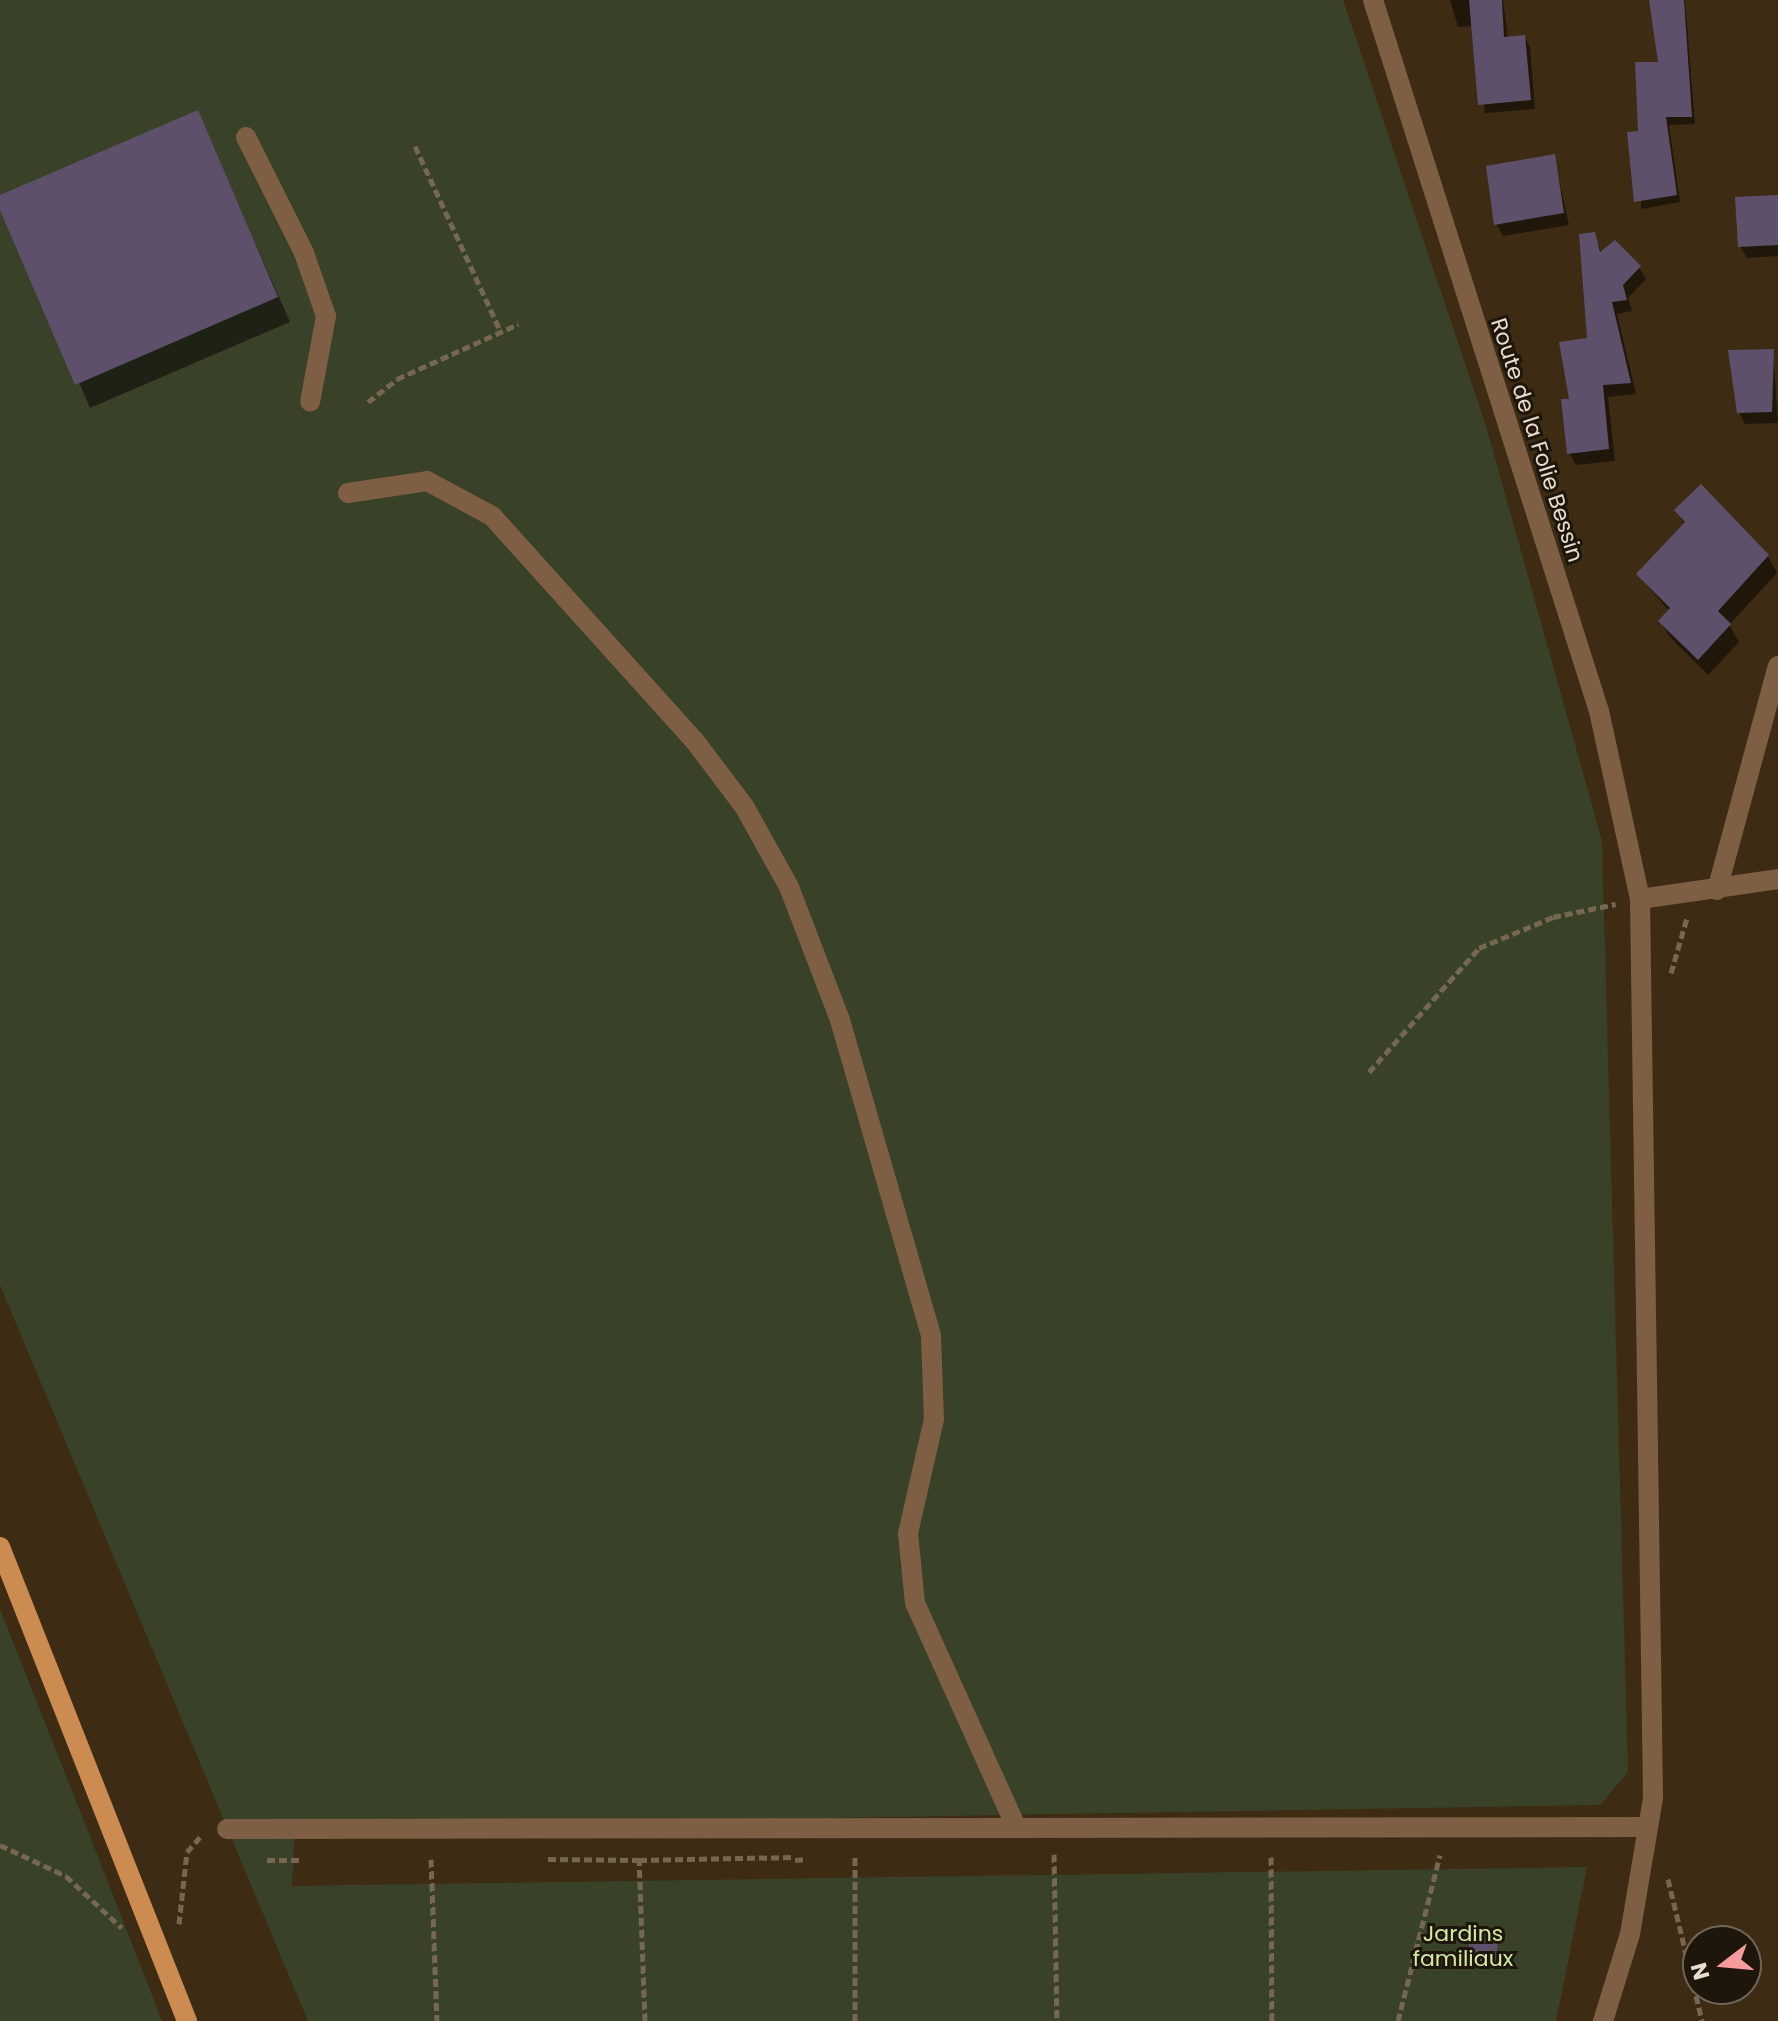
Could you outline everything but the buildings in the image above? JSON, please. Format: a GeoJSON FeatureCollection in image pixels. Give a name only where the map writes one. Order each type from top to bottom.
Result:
{"type":"FeatureCollection","features":[{"type":"Feature","properties":{"kind":"main road"},"geometry":{"type":"LineString","coordinates":[[0,1547],[187,2021]]}},
{"type":"Feature","properties":{"kind":"street","name":"Route de la Folie Bessin"},"geometry":{"type":"LineString","coordinates":[[1373,0],[1599,711],[1640,899],[1647,1836],[1603,2021]]}},
{"type":"Feature","properties":{"kind":"street"},"geometry":{"type":"LineString","coordinates":[[246,137],[304,253],[326,316],[310,402]]}},
{"type":"Feature","properties":{"kind":"street"},"geometry":{"type":"LineString","coordinates":[[348,493],[427,481],[492,516],[694,740],[744,806],[789,887],[840,1020],[931,1335],[934,1419],[908,1533],[915,1603],[1016,1827]]}},
{"type":"Feature","properties":{"kind":"street"},"geometry":{"type":"LineString","coordinates":[[1717,890],[1778,666]]}},
{"type":"Feature","properties":{"kind":"street"},"geometry":{"type":"LineString","coordinates":[[1640,899],[1778,879]]}},
{"type":"Feature","properties":{"kind":"street"},"geometry":{"type":"LineString","coordinates":[[227,1829],[1016,1827],[1647,1836]]}},
{"type":"Feature","properties":{"kind":"path"},"geometry":{"type":"LineString","coordinates":[[415,146],[501,332]]}},
{"type":"Feature","properties":{"kind":"path"},"geometry":{"type":"LineString","coordinates":[[368,402],[397,379],[518,324]]}},
{"type":"Feature","properties":{"kind":"path"},"geometry":{"type":"LineString","coordinates":[[1369,1072],[1479,948],[1553,917],[1640,899]]}},
{"type":"Feature","properties":{"kind":"path"},"geometry":{"type":"LineString","coordinates":[[795,1827],[795,1860]]}},
{"type":"Feature","properties":{"kind":"path"},"geometry":{"type":"LineString","coordinates":[[854,1827],[855,2021]]}},
{"type":"Feature","properties":{"kind":"path"},"geometry":{"type":"LineString","coordinates":[[1647,1836],[1667,1872],[1702,2021]]}},
{"type":"Feature","properties":{"kind":"path"},"geometry":{"type":"LineString","coordinates":[[1054,1851],[1057,2021]]}},
{"type":"Feature","properties":{"kind":"path"},"geometry":{"type":"LineString","coordinates":[[1039,1852],[1069,1852]]}},
{"type":"Feature","properties":{"kind":"path"},"geometry":{"type":"LineString","coordinates":[[1398,2021],[1440,1854]]}},
{"type":"Feature","properties":{"kind":"path"},"geometry":{"type":"LineString","coordinates":[[840,1856],[871,1855]]}},
{"type":"Feature","properties":{"kind":"path"},"geometry":{"type":"LineString","coordinates":[[645,2021],[639,1860],[795,1860],[825,1857]]}},
{"type":"Feature","properties":{"kind":"path"},"geometry":{"type":"LineString","coordinates":[[1257,1857],[1273,1857],[1272,2021]]}},
{"type":"Feature","properties":{"kind":"path"},"geometry":{"type":"LineString","coordinates":[[431,1859],[437,2021]]}},
{"type":"Feature","properties":{"kind":"green space","name":"Jardins familiaux"},"geometry":{"type":"Polygon","coordinates":[[[0,0],[1343,0],[1486,426],[1602,841],[1628,1772],[1600,1805],[295,1827],[292,1886],[1587,1867],[1556,2021],[308,2021],[0,1285],[0,0]]]}},
{"type":"Feature","properties":{"kind":"green space"},"geometry":{"type":"Polygon","coordinates":[[[0,1609],[106,1877],[162,2021],[0,2021],[0,1609]]]}}]}
